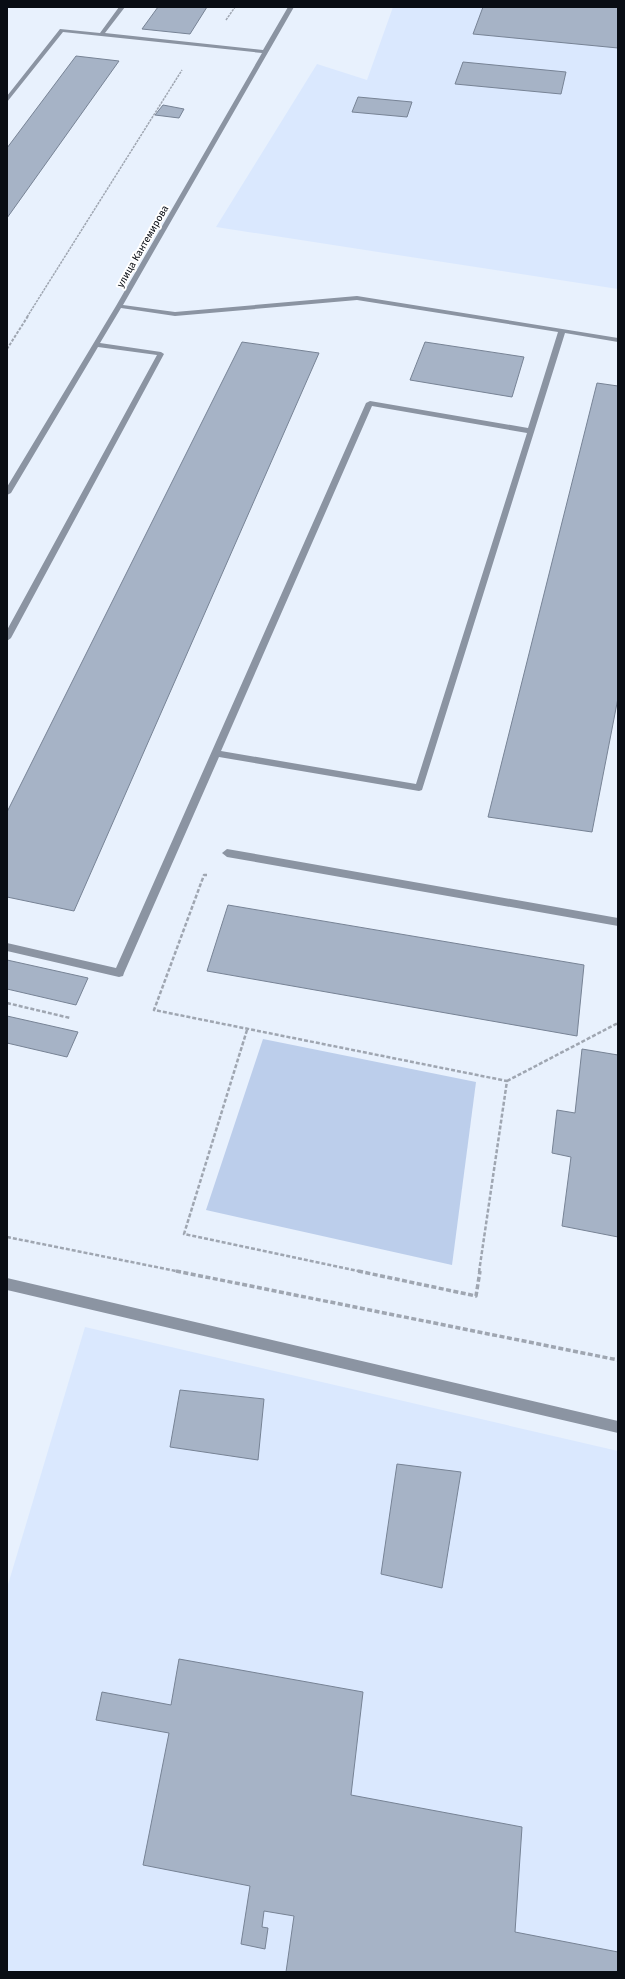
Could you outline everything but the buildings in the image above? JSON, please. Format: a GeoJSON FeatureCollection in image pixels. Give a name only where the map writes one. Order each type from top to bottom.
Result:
{"type":"FeatureCollection","features":[{"type":"Feature","properties":{"kind":"street"},"geometry":{"type":"LineString","coordinates":[[101,35],[122,7]]}},
{"type":"Feature","properties":{"kind":"street","name":"улица Кантемирова"},"geometry":{"type":"LineString","coordinates":[[7,493],[119,306],[291,7]]}},
{"type":"Feature","properties":{"kind":"street"},"geometry":{"type":"LineString","coordinates":[[7,100],[62,30],[264,52]]}},
{"type":"Feature","properties":{"kind":"street"},"geometry":{"type":"LineString","coordinates":[[119,306],[175,314],[357,298],[618,340]]}},
{"type":"Feature","properties":{"kind":"street"},"geometry":{"type":"LineString","coordinates":[[216,753],[419,788],[562,331]]}},
{"type":"Feature","properties":{"kind":"street"},"geometry":{"type":"LineString","coordinates":[[7,638],[161,354],[95,344]]}},
{"type":"Feature","properties":{"kind":"street"},"geometry":{"type":"LineString","coordinates":[[7,947],[119,973],[370,403],[531,431],[535,421]]}},
{"type":"Feature","properties":{"kind":"street"},"geometry":{"type":"LineString","coordinates":[[227,853],[618,922]]}},
{"type":"Feature","properties":{"kind":"street"},"geometry":{"type":"LineString","coordinates":[[7,1284],[618,1427]]}},
{"type":"Feature","properties":{"kind":"path"},"geometry":{"type":"LineString","coordinates":[[7,349],[192,54],[209,46],[235,7]]}},
{"type":"Feature","properties":{"kind":"path"},"geometry":{"type":"LineString","coordinates":[[212,876],[204,875],[154,1010],[247,1030],[507,1081],[618,1022]]}},
{"type":"Feature","properties":{"kind":"path"},"geometry":{"type":"LineString","coordinates":[[7,1003],[70,1018]]}},
{"type":"Feature","properties":{"kind":"path"},"geometry":{"type":"LineString","coordinates":[[247,1030],[184,1234],[476,1296],[507,1081]]}},
{"type":"Feature","properties":{"kind":"path"},"geometry":{"type":"LineString","coordinates":[[7,1237],[618,1360]]}},
{"type":"Feature","properties":{"kind":"shaded area"},"geometry":{"type":"Polygon","coordinates":[[[393,7],[618,7],[618,289],[216,227],[317,64],[367,80],[393,7]]]}},
{"type":"Feature","properties":{"kind":"shaded area"},"geometry":{"type":"Polygon","coordinates":[[[263,1039],[476,1082],[452,1265],[206,1210],[263,1039]]]}},
{"type":"Feature","properties":{"kind":"shaded area"},"geometry":{"type":"Polygon","coordinates":[[[85,1327],[618,1451],[618,1972],[7,1972],[7,1588],[85,1327]]]}}]}
